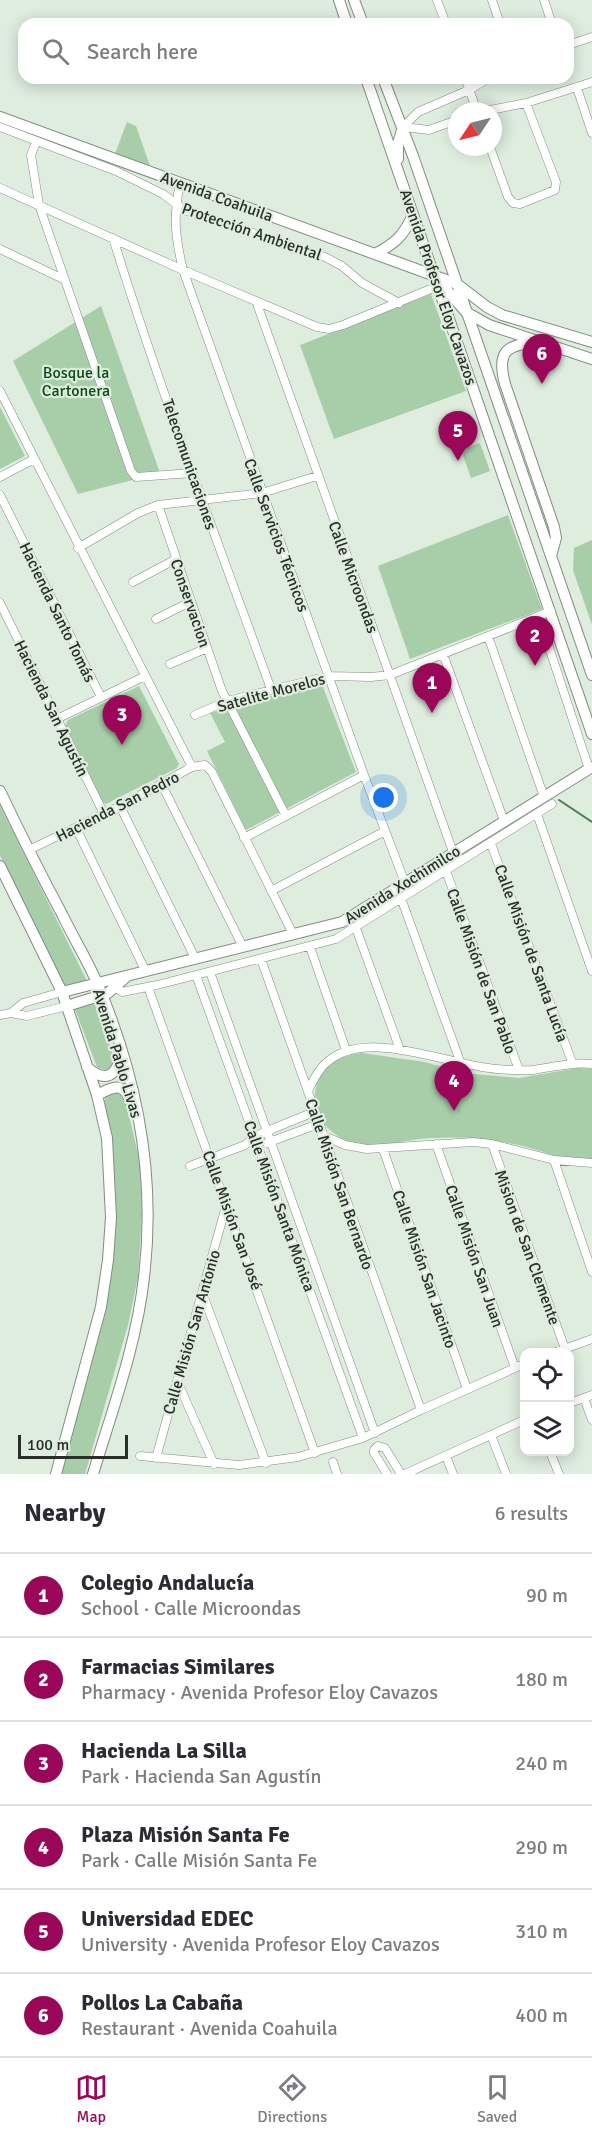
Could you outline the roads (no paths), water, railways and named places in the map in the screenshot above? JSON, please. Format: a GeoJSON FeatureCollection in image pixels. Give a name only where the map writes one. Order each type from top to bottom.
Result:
{"type":"FeatureCollection","features":[{"type":"Feature","properties":{"kind":"main road"},"geometry":{"type":"LineString","coordinates":[[339,0],[345,18]]}},
{"type":"Feature","properties":{"kind":"main road"},"geometry":{"type":"LineString","coordinates":[[354,0],[361,18]]}},
{"type":"Feature","properties":{"kind":"main road","name":"Avenida Profesor Eloy Cavazos"},"geometry":{"type":"LineString","coordinates":[[368,84],[592,734]]}},
{"type":"Feature","properties":{"kind":"main road","name":"Avenida Profesor Eloy Cavazos"},"geometry":{"type":"LineString","coordinates":[[385,84],[403,127],[592,675]]}},
{"type":"Feature","properties":{"kind":"main road"},"geometry":{"type":"LineString","coordinates":[[371,94],[389,118],[403,127],[398,144],[399,173]]}},
{"type":"Feature","properties":{"kind":"main road","name":"Avenida Coahuila"},"geometry":{"type":"LineString","coordinates":[[0,117],[375,254],[436,281],[457,284],[481,303],[502,315],[592,342]]}},
{"type":"Feature","properties":{"kind":"main road"},"geometry":{"type":"LineString","coordinates":[[375,254],[396,242],[405,230],[412,214]]}},
{"type":"Feature","properties":{"kind":"main road","name":"Avenida Coahuila"},"geometry":{"type":"LineString","coordinates":[[436,281],[466,312],[489,325],[592,359]]}},
{"type":"Feature","properties":{"kind":"main road"},"geometry":{"type":"LineString","coordinates":[[479,319],[474,308],[481,303]]}},
{"type":"Feature","properties":{"kind":"main road"},"geometry":{"type":"LineString","coordinates":[[550,329],[554,339],[542,343],[515,345],[505,353],[501,367],[554,527],[556,538],[551,556]]}},
{"type":"Feature","properties":{"kind":"main road"},"geometry":{"type":"LineString","coordinates":[[489,378],[513,408]]}},
{"type":"Feature","properties":{"kind":"main road","name":"Avenida Xochimilco"},"geometry":{"type":"LineString","coordinates":[[67,1006],[102,996],[115,983],[126,977],[342,922],[453,852],[504,822],[548,800],[591,768]]}},
{"type":"Feature","properties":{"kind":"main road","name":"Avenida Pablo Livas"},"geometry":{"type":"LineString","coordinates":[[0,790],[102,996],[136,1102],[142,1137],[147,1197],[144,1277],[133,1332],[93,1474]]}},
{"type":"Feature","properties":{"kind":"main road","name":"Avenida Pablo Livas"},"geometry":{"type":"LineString","coordinates":[[0,866],[62,992],[97,1095],[107,1138],[111,1217],[108,1260],[100,1306],[56,1474]]}},
{"type":"Feature","properties":{"kind":"main road","name":"Avenida Xochimilco"},"geometry":{"type":"LineString","coordinates":[[62,992],[96,982],[115,983]]}},
{"type":"Feature","properties":{"kind":"main road"},"geometry":{"type":"LineString","coordinates":[[87,1067],[98,1075],[108,1076],[119,1068],[122,1055]]}},
{"type":"Feature","properties":{"kind":"main road"},"geometry":{"type":"LineString","coordinates":[[97,1095],[112,1087],[123,1089],[129,1097],[142,1137]]}},
{"type":"Feature","properties":{"kind":"street"},"geometry":{"type":"LineString","coordinates":[[437,0],[444,18]]}},
{"type":"Feature","properties":{"kind":"street"},"geometry":{"type":"LineString","coordinates":[[492,0],[498,18]]}},
{"type":"Feature","properties":{"kind":"street"},"geometry":{"type":"LineString","coordinates":[[544,0],[550,18]]}},
{"type":"Feature","properties":{"kind":"street"},"geometry":{"type":"LineString","coordinates":[[574,43],[592,37]]}},
{"type":"Feature","properties":{"kind":"street"},"geometry":{"type":"LineString","coordinates":[[502,108],[526,104],[592,82]]}},
{"type":"Feature","properties":{"kind":"street"},"geometry":{"type":"LineString","coordinates":[[467,84],[474,102]]}},
{"type":"Feature","properties":{"kind":"street"},"geometry":{"type":"LineString","coordinates":[[403,127],[418,112],[479,84]]}},
{"type":"Feature","properties":{"kind":"street"},"geometry":{"type":"LineString","coordinates":[[576,87],[592,133]]}},
{"type":"Feature","properties":{"kind":"street"},"geometry":{"type":"LineString","coordinates":[[493,156],[508,197],[513,203],[520,204],[555,190],[556,182],[526,104]]}},
{"type":"Feature","properties":{"kind":"street"},"geometry":{"type":"LineString","coordinates":[[403,127],[429,130],[448,123]]}},
{"type":"Feature","properties":{"kind":"street","name":"Protección Ambiental"},"geometry":{"type":"LineString","coordinates":[[0,127],[110,169],[163,194],[175,205],[209,219],[325,257],[342,266],[370,288],[399,303]]}},
{"type":"Feature","properties":{"kind":"street"},"geometry":{"type":"LineString","coordinates":[[36,142],[31,155],[39,206],[134,476],[193,473]]}},
{"type":"Feature","properties":{"kind":"street","name":"Calle Servicios Técnicos"},"geometry":{"type":"LineString","coordinates":[[180,183],[175,205],[175,233],[183,270],[405,883]]}},
{"type":"Feature","properties":{"kind":"street"},"geometry":{"type":"LineString","coordinates":[[0,188],[317,327],[328,329],[343,326],[399,303],[436,281]]}},
{"type":"Feature","properties":{"kind":"street","name":"Telecomunicaciones"},"geometry":{"type":"LineString","coordinates":[[113,238],[202,500],[272,689]]}},
{"type":"Feature","properties":{"kind":"street"},"geometry":{"type":"LineString","coordinates":[[0,249],[63,279]]}},
{"type":"Feature","properties":{"kind":"street","name":"Calle Microondas"},"geometry":{"type":"LineString","coordinates":[[256,301],[317,477],[453,852]]}},
{"type":"Feature","properties":{"kind":"street"},"geometry":{"type":"LineString","coordinates":[[0,391],[78,548],[192,767]]}},
{"type":"Feature","properties":{"kind":"street"},"geometry":{"type":"LineString","coordinates":[[0,477],[34,459]]}},
{"type":"Feature","properties":{"kind":"street"},"geometry":{"type":"LineString","coordinates":[[78,548],[138,513],[158,505],[262,492],[317,477]]}},
{"type":"Feature","properties":{"kind":"street","name":"Hacienda Santo Tomás"},"geometry":{"type":"LineString","coordinates":[[0,495],[101,697]]}},
{"type":"Feature","properties":{"kind":"street","name":"Conservacion"},"geometry":{"type":"LineString","coordinates":[[158,505],[222,691],[286,816]]}},
{"type":"Feature","properties":{"kind":"street"},"geometry":{"type":"LineString","coordinates":[[133,582],[176,559]]}},
{"type":"Feature","properties":{"kind":"street"},"geometry":{"type":"LineString","coordinates":[[156,620],[190,602]]}},
{"type":"Feature","properties":{"kind":"street","name":"Hacienda San Agustín"},"geometry":{"type":"LineString","coordinates":[[0,603],[104,814]]}},
{"type":"Feature","properties":{"kind":"street","name":"Satelite Morelos"},"geometry":{"type":"LineString","coordinates":[[195,715],[227,701],[329,676],[390,675],[550,611]]}},
{"type":"Feature","properties":{"kind":"street"},"geometry":{"type":"LineString","coordinates":[[544,632],[591,768]]}},
{"type":"Feature","properties":{"kind":"street"},"geometry":{"type":"LineString","coordinates":[[115,983],[124,992],[336,939],[537,814],[548,800],[488,636]]}},
{"type":"Feature","properties":{"kind":"street"},"geometry":{"type":"LineString","coordinates":[[170,664],[207,648]]}},
{"type":"Feature","properties":{"kind":"street"},"geometry":{"type":"LineString","coordinates":[[443,654],[504,822]]}},
{"type":"Feature","properties":{"kind":"street"},"geometry":{"type":"LineString","coordinates":[[57,720],[145,676]]}},
{"type":"Feature","properties":{"kind":"street","name":"Hacienda San Pedro"},"geometry":{"type":"LineString","coordinates":[[29,850],[120,806],[192,767],[205,765],[212,772],[244,838]]}},
{"type":"Feature","properties":{"kind":"street"},"geometry":{"type":"LineString","coordinates":[[293,934],[244,838],[364,775]]}},
{"type":"Feature","properties":{"kind":"street"},"geometry":{"type":"LineString","coordinates":[[161,783],[243,946]]}},
{"type":"Feature","properties":{"kind":"street"},"geometry":{"type":"LineString","coordinates":[[120,806],[195,958]]}},
{"type":"Feature","properties":{"kind":"street"},"geometry":{"type":"LineString","coordinates":[[537,814],[592,971]]}},
{"type":"Feature","properties":{"kind":"street"},"geometry":{"type":"LineString","coordinates":[[76,828],[146,972]]}},
{"type":"Feature","properties":{"kind":"street"},"geometry":{"type":"LineString","coordinates":[[271,891],[385,831]]}},
{"type":"Feature","properties":{"kind":"street","name":"Calle Misión de Santa Lucía"},"geometry":{"type":"LineString","coordinates":[[491,844],[572,1062]]}},
{"type":"Feature","properties":{"kind":"street","name":"Calle Misión de San Pablo"},"geometry":{"type":"LineString","coordinates":[[446,871],[519,1070]]}},
{"type":"Feature","properties":{"kind":"street"},"geometry":{"type":"LineString","coordinates":[[401,898],[461,1064]]}},
{"type":"Feature","properties":{"kind":"street"},"geometry":{"type":"LineString","coordinates":[[356,928],[400,1050]]}},
{"type":"Feature","properties":{"kind":"street"},"geometry":{"type":"LineString","coordinates":[[309,947],[346,1050]]}},
{"type":"Feature","properties":{"kind":"street","name":"Calle Misión San Bernardo"},"geometry":{"type":"LineString","coordinates":[[261,959],[421,1410]]}},
{"type":"Feature","properties":{"kind":"street","name":"Calle Misión Santa Mónica"},"geometry":{"type":"LineString","coordinates":[[210,972],[375,1433]]}},
{"type":"Feature","properties":{"kind":"street","name":"Calle Misión Santa Mónica"},"geometry":{"type":"LineString","coordinates":[[196,975],[363,1438]]}},
{"type":"Feature","properties":{"kind":"street","name":"Calle Misión San José"},"geometry":{"type":"LineString","coordinates":[[148,987],[315,1453]]}},
{"type":"Feature","properties":{"kind":"street","name":"Avenida Xochimilco"},"geometry":{"type":"LineString","coordinates":[[11,1013],[23,1003],[62,992]]}},
{"type":"Feature","properties":{"kind":"street","name":"Avenida Xochimilco"},"geometry":{"type":"LineString","coordinates":[[0,1015],[11,1013],[27,1016],[67,1006]]}},
{"type":"Feature","properties":{"kind":"street"},"geometry":{"type":"LineString","coordinates":[[308,1091],[323,1065],[346,1050],[368,1047],[400,1050],[480,1067],[519,1070],[547,1068],[572,1062],[592,1064]]}},
{"type":"Feature","properties":{"kind":"street"},"geometry":{"type":"LineString","coordinates":[[190,1166],[245,1145],[255,1137],[314,1112]]}},
{"type":"Feature","properties":{"kind":"street"},"geometry":{"type":"LineString","coordinates":[[245,1145],[259,1146],[318,1124]]}},
{"type":"Feature","properties":{"kind":"street"},"geometry":{"type":"LineString","coordinates":[[322,1135],[355,1148],[383,1149],[473,1142],[492,1144],[554,1160],[592,1163]]}},
{"type":"Feature","properties":{"kind":"street","name":"Calle Misión San Juan"},"geometry":{"type":"LineString","coordinates":[[436,1144],[515,1368]]}},
{"type":"Feature","properties":{"kind":"street","name":"Mision de San Clemente"},"geometry":{"type":"LineString","coordinates":[[492,1144],[565,1348]]}},
{"type":"Feature","properties":{"kind":"street","name":"Calle Misión San Jacinto"},"geometry":{"type":"LineString","coordinates":[[383,1149],[467,1389]]}},
{"type":"Feature","properties":{"kind":"street"},"geometry":{"type":"LineString","coordinates":[[554,1160],[592,1272]]}},
{"type":"Feature","properties":{"kind":"street","name":"Calle Misión San Antonio"},"geometry":{"type":"LineString","coordinates":[[156,1458],[226,1206]]}},
{"type":"Feature","properties":{"kind":"street"},"geometry":{"type":"LineString","coordinates":[[310,1288],[322,1284]]}},
{"type":"Feature","properties":{"kind":"street"},"geometry":{"type":"LineString","coordinates":[[202,1295],[266,1463]]}},
{"type":"Feature","properties":{"kind":"street"},"geometry":{"type":"LineString","coordinates":[[568,1348],[592,1340]]}},
{"type":"Feature","properties":{"kind":"street"},"geometry":{"type":"LineString","coordinates":[[140,1456],[239,1465],[266,1463],[315,1453],[375,1433],[520,1366]]}},
{"type":"Feature","properties":{"kind":"street"},"geometry":{"type":"LineString","coordinates":[[177,1381],[214,1464]]}},
{"type":"Feature","properties":{"kind":"street"},"geometry":{"type":"LineString","coordinates":[[573,1402],[588,1397],[592,1420]]}},
{"type":"Feature","properties":{"kind":"street"},"geometry":{"type":"LineString","coordinates":[[387,1474],[374,1453],[374,1449],[378,1446],[388,1450],[403,1474],[520,1422]]}},
{"type":"Feature","properties":{"kind":"street"},"geometry":{"type":"LineString","coordinates":[[491,1435],[506,1474]]}},
{"type":"Feature","properties":{"kind":"street"},"geometry":{"type":"LineString","coordinates":[[446,1456],[453,1474]]}},
{"type":"Feature","properties":{"kind":"street"},"geometry":{"type":"LineString","coordinates":[[552,1456],[559,1474]]}},
{"type":"Feature","properties":{"kind":"street"},"geometry":{"type":"LineString","coordinates":[[333,1462],[337,1474]]}},
{"type":"Feature","properties":{"kind":"waterway"},"geometry":{"type":"LineString","coordinates":[[559,800],[592,822]]}},
{"type":"Feature","properties":{"kind":"place","name":"Pollos La Cabaña"},"geometry":{"type":"Point","coordinates":[542,384]}},
{"type":"Feature","properties":{"kind":"place","name":"Universidad EDEC"},"geometry":{"type":"Point","coordinates":[458,461]}},
{"type":"Feature","properties":{"kind":"place","name":"Farmacias Similares"},"geometry":{"type":"Point","coordinates":[535,666]}},
{"type":"Feature","properties":{"kind":"place","name":"Colegio Andalucía"},"geometry":{"type":"Point","coordinates":[432,713]}},
{"type":"Feature","properties":{"kind":"place","name":"Hacienda La Silla"},"geometry":{"type":"Point","coordinates":[122,745]}},
{"type":"Feature","properties":{"kind":"place","name":"Plaza Misión Santa Fe"},"geometry":{"type":"Point","coordinates":[454,1111]}},
{"type":"Feature","properties":{"kind":"park label","name":"Bosque la Cartonera"},"geometry":{"type":"Point","coordinates":[76,381]}}]}
